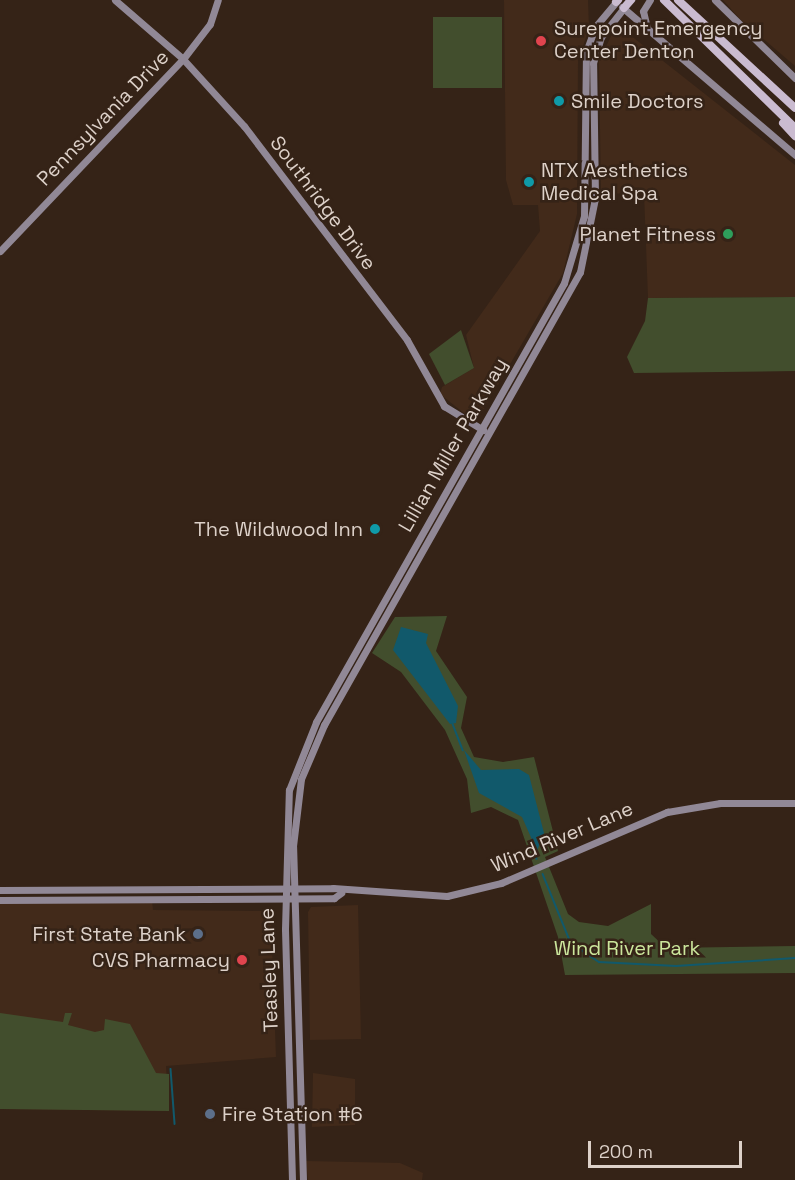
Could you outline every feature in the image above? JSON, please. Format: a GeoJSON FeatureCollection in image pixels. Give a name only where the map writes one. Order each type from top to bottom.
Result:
{"type":"FeatureCollection","features":[{"type":"Feature","properties":{"kind":"highway"},"geometry":{"type":"LineString","coordinates":[[624,8],[631,0]]}},
{"type":"Feature","properties":{"kind":"highway"},"geometry":{"type":"LineString","coordinates":[[664,0],[678,5],[795,108]]}},
{"type":"Feature","properties":{"kind":"highway"},"geometry":{"type":"LineString","coordinates":[[678,5],[795,136]]}},
{"type":"Feature","properties":{"kind":"highway"},"geometry":{"type":"LineString","coordinates":[[766,102],[795,128]]}},
{"type":"Feature","properties":{"kind":"main road","name":"Southridge Drive"},"geometry":{"type":"LineString","coordinates":[[115,0],[183,59],[244,126],[407,340],[444,406],[490,435]]}},
{"type":"Feature","properties":{"kind":"main road","name":"Pennsylvania Drive"},"geometry":{"type":"LineString","coordinates":[[0,251],[183,59],[210,24],[218,0]]}},
{"type":"Feature","properties":{"kind":"main road"},"geometry":{"type":"LineString","coordinates":[[647,29],[643,11],[650,0]]}},
{"type":"Feature","properties":{"kind":"main road"},"geometry":{"type":"LineString","coordinates":[[715,0],[795,78]]}},
{"type":"Feature","properties":{"kind":"main road"},"geometry":{"type":"LineString","coordinates":[[616,1],[795,155]]}},
{"type":"Feature","properties":{"kind":"main road","name":"Lillian Miller Parkway"},"geometry":{"type":"LineString","coordinates":[[285,898],[284,824],[300,754],[539,328],[577,251],[584,217],[584,116],[589,40],[616,1]]}},
{"type":"Feature","properties":{"kind":"main road","name":"Lillian Miller Parkway"},"geometry":{"type":"LineString","coordinates":[[295,898],[293,824],[308,758],[580,272],[591,226],[596,49],[624,8]]}},
{"type":"Feature","properties":{"kind":"main road"},"geometry":{"type":"LineString","coordinates":[[584,116],[593,114]]}},
{"type":"Feature","properties":{"kind":"main road"},"geometry":{"type":"LineString","coordinates":[[584,217],[591,226]]}},
{"type":"Feature","properties":{"kind":"main road"},"geometry":{"type":"LineString","coordinates":[[539,328],[547,332]]}},
{"type":"Feature","properties":{"kind":"main road","name":"Wind River Lane"},"geometry":{"type":"LineString","coordinates":[[295,889],[430,897],[466,893],[667,812],[720,803],[795,803]]}},
{"type":"Feature","properties":{"kind":"main road","name":"Teasley Lane"},"geometry":{"type":"LineString","coordinates":[[0,890],[295,889]]}},
{"type":"Feature","properties":{"kind":"main road"},"geometry":{"type":"LineString","coordinates":[[120,890],[126,899]]}},
{"type":"Feature","properties":{"kind":"main road"},"geometry":{"type":"LineString","coordinates":[[188,898],[189,890]]}},
{"type":"Feature","properties":{"kind":"main road","name":"Wind River Lane"},"geometry":{"type":"LineString","coordinates":[[285,898],[341,893]]}},
{"type":"Feature","properties":{"kind":"main road","name":"Teasley Lane"},"geometry":{"type":"LineString","coordinates":[[0,900],[285,898],[292,1180]]}},
{"type":"Feature","properties":{"kind":"main road","name":"Teasley Lane"},"geometry":{"type":"LineString","coordinates":[[295,898],[303,1180]]}},
{"type":"Feature","properties":{"kind":"shaded area"},"geometry":{"type":"Polygon","coordinates":[[[504,0],[588,0],[589,29],[578,60],[577,214],[563,273],[480,416],[470,418],[440,394],[442,387],[474,368],[466,335],[540,231],[538,205],[513,205],[506,180],[504,0]]]}},
{"type":"Feature","properties":{"kind":"shaded area"},"geometry":{"type":"Polygon","coordinates":[[[723,0],[795,0],[795,66],[740,19],[723,0]]]}},
{"type":"Feature","properties":{"kind":"shaded area"},"geometry":{"type":"Polygon","coordinates":[[[625,31],[795,165],[795,297],[648,298],[644,193],[601,194],[599,61],[612,34],[625,31]]]}},
{"type":"Feature","properties":{"kind":"shaded area"},"geometry":{"type":"Polygon","coordinates":[[[152,899],[153,910],[266,911],[271,917],[276,1057],[166,1066],[169,1111],[0,1109],[0,900],[152,899]]]}},
{"type":"Feature","properties":{"kind":"shaded area"},"geometry":{"type":"Polygon","coordinates":[[[358,905],[361,1039],[310,1040],[308,912],[311,907],[358,905]]]}},
{"type":"Feature","properties":{"kind":"shaded area"},"geometry":{"type":"Polygon","coordinates":[[[313,1073],[355,1079],[355,1125],[312,1127],[313,1073]]]}},
{"type":"Feature","properties":{"kind":"shaded area"},"geometry":{"type":"Polygon","coordinates":[[[306,1161],[400,1163],[423,1173],[422,1180],[308,1180],[306,1161]]]}},
{"type":"Feature","properties":{"kind":"green space"},"geometry":{"type":"Polygon","coordinates":[[[433,17],[502,17],[502,88],[433,88],[433,17]]]}},
{"type":"Feature","properties":{"kind":"green space"},"geometry":{"type":"Polygon","coordinates":[[[795,297],[795,371],[634,373],[627,357],[645,321],[648,298],[795,297]]]}},
{"type":"Feature","properties":{"kind":"green space"},"geometry":{"type":"Polygon","coordinates":[[[461,330],[474,368],[445,385],[429,354],[461,330]]]}},
{"type":"Feature","properties":{"kind":"green space","name":"Wind River Park"},"geometry":{"type":"Polygon","coordinates":[[[447,616],[436,651],[467,697],[461,728],[474,757],[503,762],[534,757],[558,851],[545,857],[568,914],[579,922],[608,926],[651,904],[651,934],[666,948],[795,946],[795,973],[565,975],[558,937],[518,820],[491,807],[471,813],[467,779],[445,730],[401,672],[372,653],[395,617],[447,616]]]}},
{"type":"Feature","properties":{"kind":"green space"},"geometry":{"type":"Polygon","coordinates":[[[0,1013],[63,1022],[65,1013],[72,1013],[68,1025],[95,1032],[104,1030],[105,1019],[130,1024],[156,1073],[169,1074],[169,1111],[0,1109],[0,1013]]]}},
{"type":"Feature","properties":{"kind":"water"},"geometry":{"type":"Polygon","coordinates":[[[401,627],[428,634],[426,643],[458,706],[456,723],[450,724],[393,650],[401,627]]]}},
{"type":"Feature","properties":{"kind":"water"},"geometry":{"type":"Polygon","coordinates":[[[464,750],[481,770],[519,769],[529,775],[544,833],[537,851],[522,817],[479,793],[464,750]]]}},
{"type":"Feature","properties":{"kind":"waterway"},"geometry":{"type":"LineString","coordinates":[[453,724],[463,750]]}},
{"type":"Feature","properties":{"kind":"waterway"},"geometry":{"type":"LineString","coordinates":[[535,852],[537,859]]}},
{"type":"Feature","properties":{"kind":"waterway"},"geometry":{"type":"LineString","coordinates":[[543,874],[571,943],[599,962],[676,966],[795,958]]}},
{"type":"Feature","properties":{"kind":"waterway"},"geometry":{"type":"LineString","coordinates":[[171,1069],[175,1124]]}},
{"type":"Feature","properties":{"kind":"place","name":"Surepoint Emergency Center Denton"},"geometry":{"type":"Point","coordinates":[541,41]}},
{"type":"Feature","properties":{"kind":"place","name":"Smile Doctors"},"geometry":{"type":"Point","coordinates":[559,101]}},
{"type":"Feature","properties":{"kind":"place","name":"NTX Aesthetics Medical Spa"},"geometry":{"type":"Point","coordinates":[529,182]}},
{"type":"Feature","properties":{"kind":"place","name":"Planet Fitness"},"geometry":{"type":"Point","coordinates":[728,234]}},
{"type":"Feature","properties":{"kind":"place","name":"The Wildwood Inn"},"geometry":{"type":"Point","coordinates":[375,529]}},
{"type":"Feature","properties":{"kind":"place","name":"First State Bank"},"geometry":{"type":"Point","coordinates":[198,934]}},
{"type":"Feature","properties":{"kind":"place","name":"CVS Pharmacy"},"geometry":{"type":"Point","coordinates":[242,960]}},
{"type":"Feature","properties":{"kind":"place","name":"Fire Station #6"},"geometry":{"type":"Point","coordinates":[210,1114]}}]}
